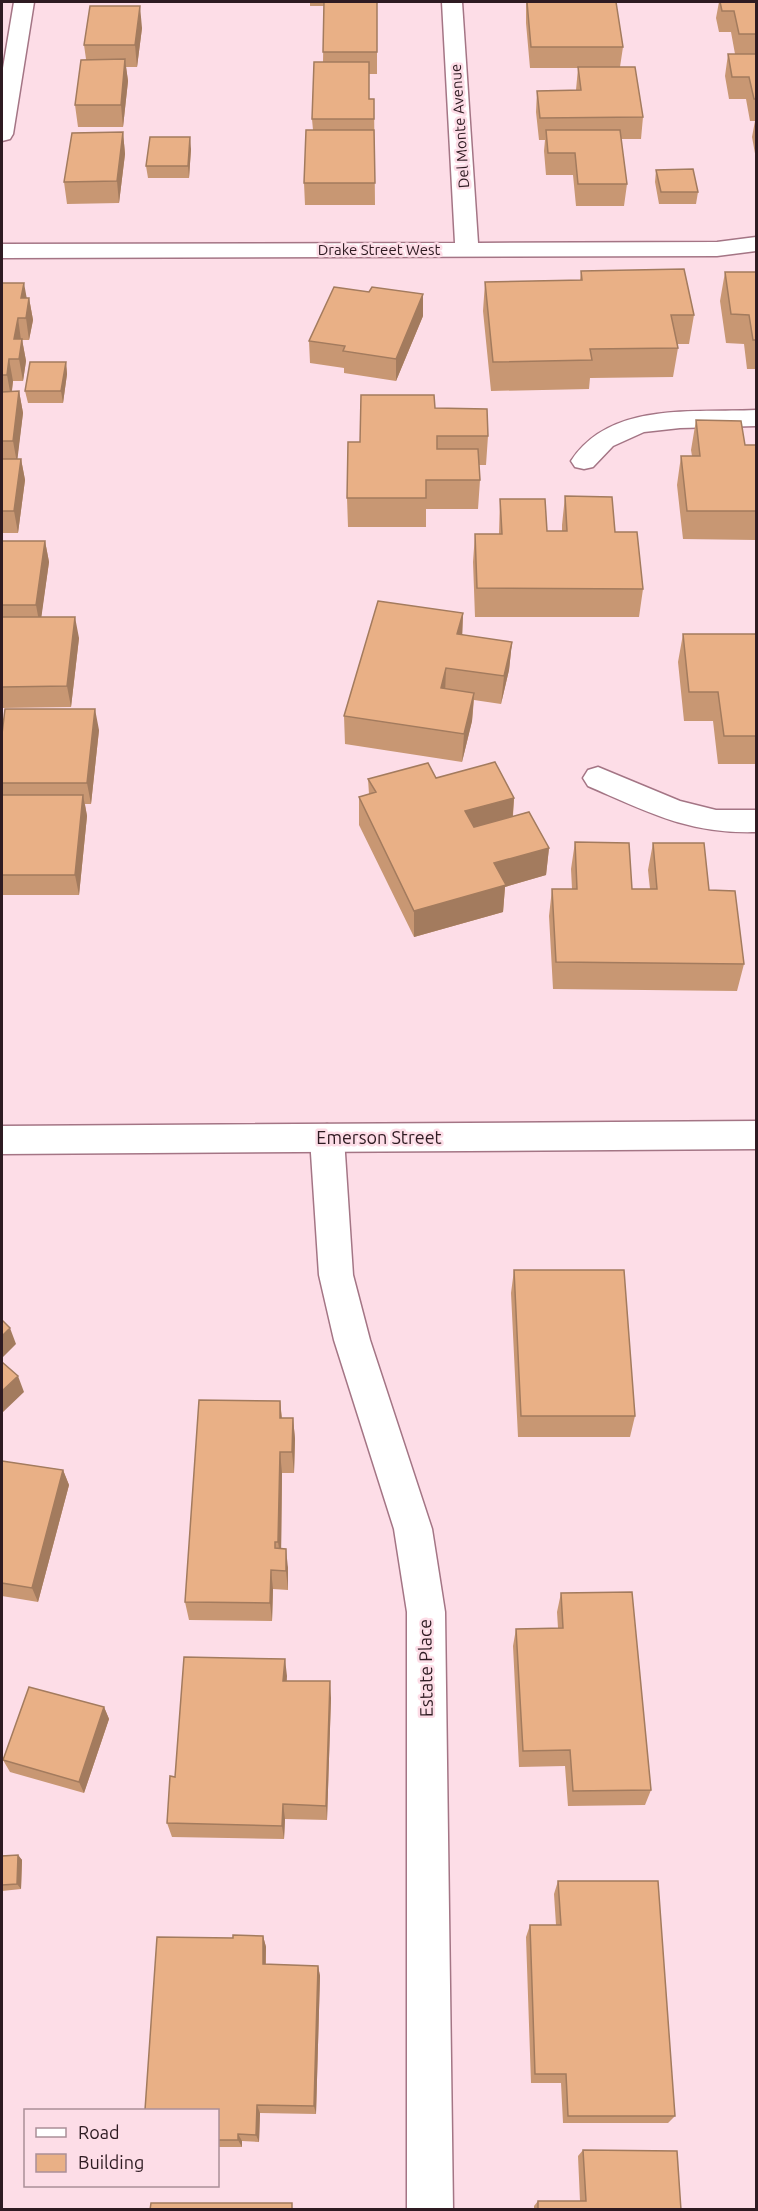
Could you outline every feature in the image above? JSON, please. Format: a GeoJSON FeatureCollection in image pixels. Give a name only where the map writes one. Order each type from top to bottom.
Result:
{"type":"FeatureCollection","features":[{"type":"Feature","properties":{"kind":"street"},"geometry":{"type":"LineString","coordinates":[[2,134],[24,2]]}},
{"type":"Feature","properties":{"kind":"street","name":"Del Monte Avenue"},"geometry":{"type":"LineString","coordinates":[[452,2],[467,250]]}},
{"type":"Feature","properties":{"kind":"street","name":"Drake Street West"},"geometry":{"type":"LineString","coordinates":[[2,251],[717,249],[756,244]]}},
{"type":"Feature","properties":{"kind":"street"},"geometry":{"type":"LineString","coordinates":[[584,461],[606,438],[633,427],[660,422],[756,418]]}},
{"type":"Feature","properties":{"kind":"street"},"geometry":{"type":"LineString","coordinates":[[598,778],[673,811],[716,821],[756,822]]}},
{"type":"Feature","properties":{"kind":"street","name":"Emerson Street"},"geometry":{"type":"LineString","coordinates":[[2,1140],[756,1135]]}},
{"type":"Feature","properties":{"kind":"street","name":"Estate Place"},"geometry":{"type":"LineString","coordinates":[[327,1138],[336,1275],[352,1340],[413,1529],[426,1612],[430,2210]]}},
{"type":"Feature","properties":{"kind":"building"},"geometry":{"type":"Polygon","coordinates":[[[324,2],[377,2],[377,52],[323,52],[324,2]]]}},
{"type":"Feature","properties":{"kind":"building"},"geometry":{"type":"Polygon","coordinates":[[[527,2],[616,2],[623,47],[531,47],[527,2]]]}},
{"type":"Feature","properties":{"kind":"building"},"geometry":{"type":"Polygon","coordinates":[[[720,2],[756,2],[756,34],[739,34],[734,11],[722,11],[720,2]]]}},
{"type":"Feature","properties":{"kind":"building"},"geometry":{"type":"Polygon","coordinates":[[[90,6],[140,6],[135,45],[84,45],[90,6]]]}},
{"type":"Feature","properties":{"kind":"building"},"geometry":{"type":"Polygon","coordinates":[[[728,54],[756,54],[756,99],[754,99],[749,77],[732,77],[728,54]]]}},
{"type":"Feature","properties":{"kind":"building"},"geometry":{"type":"Polygon","coordinates":[[[125,59],[121,105],[75,105],[81,60],[125,59]]]}},
{"type":"Feature","properties":{"kind":"building"},"geometry":{"type":"Polygon","coordinates":[[[314,62],[369,62],[369,99],[374,99],[374,119],[312,119],[314,62]]]}},
{"type":"Feature","properties":{"kind":"building"},"geometry":{"type":"Polygon","coordinates":[[[578,67],[635,67],[643,117],[540,118],[537,91],[581,90],[578,67]]]}},
{"type":"Feature","properties":{"kind":"building"},"geometry":{"type":"Polygon","coordinates":[[[306,130],[374,130],[375,183],[304,183],[306,130]]]}},
{"type":"Feature","properties":{"kind":"building"},"geometry":{"type":"Polygon","coordinates":[[[546,130],[620,130],[627,184],[578,184],[575,153],[548,153],[546,130]]]}},
{"type":"Feature","properties":{"kind":"building"},"geometry":{"type":"Polygon","coordinates":[[[123,132],[117,181],[64,182],[72,133],[123,132]]]}},
{"type":"Feature","properties":{"kind":"building"},"geometry":{"type":"Polygon","coordinates":[[[150,137],[190,137],[188,166],[146,166],[150,137]]]}},
{"type":"Feature","properties":{"kind":"building"},"geometry":{"type":"Polygon","coordinates":[[[693,169],[698,192],[661,192],[656,170],[693,169]]]}},
{"type":"Feature","properties":{"kind":"building"},"geometry":{"type":"Polygon","coordinates":[[[684,269],[694,315],[671,315],[678,348],[590,349],[592,360],[493,362],[485,282],[582,280],[581,271],[684,269]]]}},
{"type":"Feature","properties":{"kind":"building"},"geometry":{"type":"Polygon","coordinates":[[[725,272],[756,272],[756,340],[753,340],[749,315],[731,314],[725,272]]]}},
{"type":"Feature","properties":{"kind":"building"},"geometry":{"type":"Polygon","coordinates":[[[2,283],[24,283],[21,298],[29,298],[26,318],[18,318],[14,339],[22,339],[19,359],[9,359],[7,375],[2,375],[2,283]]]}},
{"type":"Feature","properties":{"kind":"building"},"geometry":{"type":"Polygon","coordinates":[[[334,287],[369,292],[372,287],[423,294],[396,359],[343,351],[345,346],[309,341],[334,287]]]}},
{"type":"Feature","properties":{"kind":"building"},"geometry":{"type":"Polygon","coordinates":[[[30,362],[66,362],[61,391],[25,391],[30,362]]]}},
{"type":"Feature","properties":{"kind":"building"},"geometry":{"type":"Polygon","coordinates":[[[19,391],[13,441],[2,441],[2,392],[19,391]]]}},
{"type":"Feature","properties":{"kind":"building"},"geometry":{"type":"Polygon","coordinates":[[[361,395],[434,395],[435,408],[487,409],[488,436],[437,436],[437,449],[478,449],[480,480],[426,480],[426,498],[347,498],[348,442],[360,442],[361,395]]]}},
{"type":"Feature","properties":{"kind":"building"},"geometry":{"type":"Polygon","coordinates":[[[696,420],[741,421],[745,445],[756,445],[756,511],[687,511],[681,456],[700,456],[696,420]]]}},
{"type":"Feature","properties":{"kind":"building"},"geometry":{"type":"Polygon","coordinates":[[[2,459],[21,459],[14,511],[2,511],[2,459]]]}},
{"type":"Feature","properties":{"kind":"building"},"geometry":{"type":"Polygon","coordinates":[[[565,496],[612,497],[615,532],[637,532],[643,589],[477,588],[475,534],[502,534],[500,499],[545,499],[547,531],[567,531],[565,496]]]}},
{"type":"Feature","properties":{"kind":"building"},"geometry":{"type":"Polygon","coordinates":[[[2,541],[45,541],[36,605],[2,605],[2,541]]]}},
{"type":"Feature","properties":{"kind":"building"},"geometry":{"type":"Polygon","coordinates":[[[378,601],[463,613],[457,634],[512,642],[504,676],[446,668],[441,688],[474,693],[464,734],[344,716],[378,601]]]}},
{"type":"Feature","properties":{"kind":"building"},"geometry":{"type":"Polygon","coordinates":[[[2,617],[75,617],[67,686],[2,687],[2,617]]]}},
{"type":"Feature","properties":{"kind":"building"},"geometry":{"type":"Polygon","coordinates":[[[683,634],[756,634],[756,736],[724,736],[718,692],[689,692],[683,634]]]}},
{"type":"Feature","properties":{"kind":"building"},"geometry":{"type":"Polygon","coordinates":[[[5,709],[95,709],[87,783],[2,783],[2,734],[5,709]]]}},
{"type":"Feature","properties":{"kind":"building"},"geometry":{"type":"Polygon","coordinates":[[[495,762],[514,798],[465,811],[474,827],[529,812],[549,848],[494,863],[506,885],[414,911],[359,797],[376,792],[368,779],[428,763],[436,778],[495,762]]]}},
{"type":"Feature","properties":{"kind":"building"},"geometry":{"type":"Polygon","coordinates":[[[2,795],[83,795],[75,875],[2,875],[2,795]]]}},
{"type":"Feature","properties":{"kind":"building"},"geometry":{"type":"Polygon","coordinates":[[[575,842],[629,843],[632,889],[657,889],[653,843],[704,843],[709,890],[735,891],[744,964],[556,962],[552,889],[577,889],[575,842]]]}},
{"type":"Feature","properties":{"kind":"building"},"geometry":{"type":"Polygon","coordinates":[[[514,1270],[624,1270],[635,1416],[521,1416],[514,1270]]]}},
{"type":"Feature","properties":{"kind":"building"},"geometry":{"type":"Polygon","coordinates":[[[2,1320],[10,1328],[2,1336],[2,1320]]]}},
{"type":"Feature","properties":{"kind":"building"},"geometry":{"type":"Polygon","coordinates":[[[2,1362],[18,1376],[2,1391],[2,1362]]]}},
{"type":"Feature","properties":{"kind":"building"},"geometry":{"type":"Polygon","coordinates":[[[199,1400],[280,1401],[280,1418],[293,1418],[292,1452],[280,1452],[278,1542],[275,1542],[275,1548],[286,1549],[286,1571],[271,1570],[270,1603],[185,1602],[199,1400]]]}},
{"type":"Feature","properties":{"kind":"building"},"geometry":{"type":"Polygon","coordinates":[[[2,1461],[63,1470],[32,1588],[2,1583],[2,1461]]]}},
{"type":"Feature","properties":{"kind":"building"},"geometry":{"type":"Polygon","coordinates":[[[632,1592],[651,1790],[573,1791],[570,1750],[523,1751],[516,1629],[563,1628],[561,1593],[632,1592]]]}},
{"type":"Feature","properties":{"kind":"building"},"geometry":{"type":"Polygon","coordinates":[[[184,1657],[285,1659],[283,1681],[330,1681],[326,1806],[283,1804],[282,1826],[167,1823],[170,1776],[175,1777],[184,1657]]]}},
{"type":"Feature","properties":{"kind":"building"},"geometry":{"type":"Polygon","coordinates":[[[29,1687],[104,1707],[79,1782],[3,1760],[29,1687]]]}},
{"type":"Feature","properties":{"kind":"building"},"geometry":{"type":"Polygon","coordinates":[[[18,1855],[17,1884],[2,1885],[2,1856],[18,1855]]]}},
{"type":"Feature","properties":{"kind":"building"},"geometry":{"type":"Polygon","coordinates":[[[558,1881],[658,1881],[675,2116],[568,2116],[566,2074],[535,2074],[530,1925],[561,1925],[558,1881]]]}},
{"type":"Feature","properties":{"kind":"building"},"geometry":{"type":"Polygon","coordinates":[[[233,1935],[263,1936],[263,1964],[318,1966],[314,2106],[257,2105],[256,2135],[238,2134],[238,2140],[219,2140],[219,2109],[145,2109],[157,1937],[233,1938],[233,1935]]]}},
{"type":"Feature","properties":{"kind":"building"},"geometry":{"type":"Polygon","coordinates":[[[583,2150],[677,2151],[681,2210],[538,2210],[538,2201],[586,2201],[583,2150]]]}},
{"type":"Feature","properties":{"kind":"building"},"geometry":{"type":"Polygon","coordinates":[[[151,2203],[292,2203],[292,2210],[150,2210],[151,2203]]]}}]}
